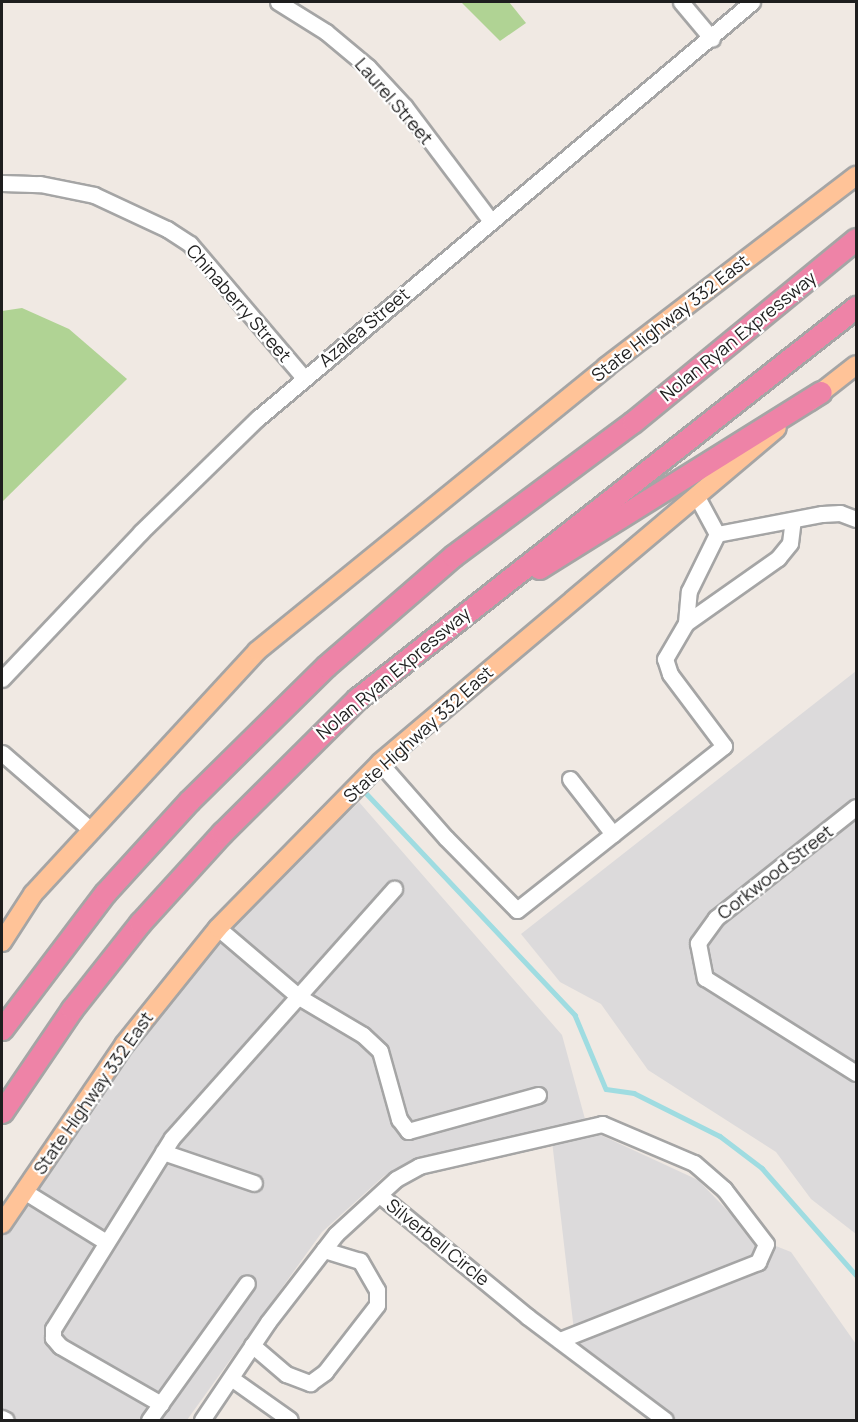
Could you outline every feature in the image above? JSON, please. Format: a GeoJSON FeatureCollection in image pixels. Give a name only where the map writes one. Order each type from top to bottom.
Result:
{"type":"FeatureCollection","features":[{"type":"Feature","properties":{"kind":"highway","name":"Nolan Ryan Expressway"},"geometry":{"type":"LineString","coordinates":[[2,1029],[105,893],[189,801],[326,666],[453,556],[633,422],[856,239]]}},
{"type":"Feature","properties":{"kind":"highway","name":"Nolan Ryan Expressway"},"geometry":{"type":"LineString","coordinates":[[2,1112],[122,944],[222,833],[357,699],[447,625],[856,308]]}},
{"type":"Feature","properties":{"kind":"highway"},"geometry":{"type":"LineString","coordinates":[[447,625],[821,392]]}},
{"type":"Feature","properties":{"kind":"main road","name":"State Highway 332 East"},"geometry":{"type":"LineString","coordinates":[[2,942],[33,894],[257,651],[606,367],[856,176]]}},
{"type":"Feature","properties":{"kind":"main road","name":"State Highway 332 East"},"geometry":{"type":"LineString","coordinates":[[2,1224],[124,1045],[218,928],[380,763],[696,495],[856,365]]}},
{"type":"Feature","properties":{"kind":"street","name":"Laurel Street"},"geometry":{"type":"LineString","coordinates":[[278,2],[326,32],[368,67],[405,107],[491,221]]}},
{"type":"Feature","properties":{"kind":"street"},"geometry":{"type":"LineString","coordinates":[[681,2],[712,39]]}},
{"type":"Feature","properties":{"kind":"street","name":"Azalea Street"},"geometry":{"type":"LineString","coordinates":[[2,679],[148,524],[304,378],[712,39],[752,2]]}},
{"type":"Feature","properties":{"kind":"street","name":"Chinaberry Street"},"geometry":{"type":"LineString","coordinates":[[2,183],[40,184],[94,195],[167,229],[190,244],[304,378]]}},
{"type":"Feature","properties":{"kind":"street"},"geometry":{"type":"LineString","coordinates":[[696,495],[717,534]]}},
{"type":"Feature","properties":{"kind":"street"},"geometry":{"type":"LineString","coordinates":[[717,534],[840,513],[856,519]]}},
{"type":"Feature","properties":{"kind":"street"},"geometry":{"type":"LineString","coordinates":[[380,763],[446,838],[516,910],[724,746],[670,674],[665,659],[686,623],[778,558],[790,543],[793,520]]}},
{"type":"Feature","properties":{"kind":"street"},"geometry":{"type":"LineString","coordinates":[[686,623],[689,591],[717,534]]}},
{"type":"Feature","properties":{"kind":"street"},"geometry":{"type":"LineString","coordinates":[[2,753],[92,831]]}},
{"type":"Feature","properties":{"kind":"street"},"geometry":{"type":"LineString","coordinates":[[570,779],[613,834]]}},
{"type":"Feature","properties":{"kind":"street","name":"Corkwood Street"},"geometry":{"type":"LineString","coordinates":[[856,807],[716,918],[698,943],[705,978],[856,1072]]}},
{"type":"Feature","properties":{"kind":"street"},"geometry":{"type":"LineString","coordinates":[[161,1404],[60,1346],[53,1338],[53,1329],[163,1152],[394,889]]}},
{"type":"Feature","properties":{"kind":"street"},"geometry":{"type":"LineString","coordinates":[[218,928],[298,997],[363,1035],[380,1051],[399,1119],[408,1131],[538,1095]]}},
{"type":"Feature","properties":{"kind":"street"},"geometry":{"type":"LineString","coordinates":[[382,1197],[396,1179],[419,1166],[602,1124],[694,1163],[724,1190],[766,1244],[758,1262],[560,1340]]}},
{"type":"Feature","properties":{"kind":"street"},"geometry":{"type":"LineString","coordinates":[[163,1152],[254,1183]]}},
{"type":"Feature","properties":{"kind":"street"},"geometry":{"type":"LineString","coordinates":[[24,1191],[106,1242]]}},
{"type":"Feature","properties":{"kind":"street","name":"Silverbell Circle"},"geometry":{"type":"LineString","coordinates":[[202,1420],[252,1345],[324,1250],[359,1210],[382,1197],[560,1340],[665,1420]]}},
{"type":"Feature","properties":{"kind":"street"},"geometry":{"type":"LineString","coordinates":[[252,1345],[286,1374],[310,1383],[324,1372],[377,1305],[375,1283],[360,1261],[324,1250]]}},
{"type":"Feature","properties":{"kind":"street"},"geometry":{"type":"LineString","coordinates":[[149,1420],[247,1283]]}},
{"type":"Feature","properties":{"kind":"street"},"geometry":{"type":"LineString","coordinates":[[231,1378],[290,1420]]}},
{"type":"Feature","properties":{"kind":"street"},"geometry":{"type":"LineString","coordinates":[[2,1418],[6,1420]]}},
{"type":"Feature","properties":{"kind":"shaded area"},"geometry":{"type":"Polygon","coordinates":[[[856,671],[856,1234],[811,1199],[776,1152],[648,1070],[601,1004],[560,982],[521,934],[856,671]]]}},
{"type":"Feature","properties":{"kind":"shaded area"},"geometry":{"type":"Polygon","coordinates":[[[359,802],[562,1035],[585,1119],[398,1168],[384,1176],[322,1232],[187,1420],[2,1420],[2,1237],[146,1030],[205,957],[243,914],[359,802]]]}},
{"type":"Feature","properties":{"kind":"shaded area"},"geometry":{"type":"Polygon","coordinates":[[[592,1131],[698,1180],[753,1237],[791,1252],[856,1344],[856,1420],[648,1420],[578,1365],[552,1141],[592,1131]]]}},
{"type":"Feature","properties":{"kind":"green space"},"geometry":{"type":"Polygon","coordinates":[[[461,2],[509,2],[526,23],[500,41],[461,2]]]}},
{"type":"Feature","properties":{"kind":"green space"},"geometry":{"type":"Polygon","coordinates":[[[22,308],[69,329],[127,379],[2,502],[2,311],[22,308]]]}},
{"type":"Feature","properties":{"kind":"waterway"},"geometry":{"type":"LineString","coordinates":[[366,793],[575,1015],[606,1089],[634,1093],[720,1136],[762,1168],[856,1275]]}}]}
